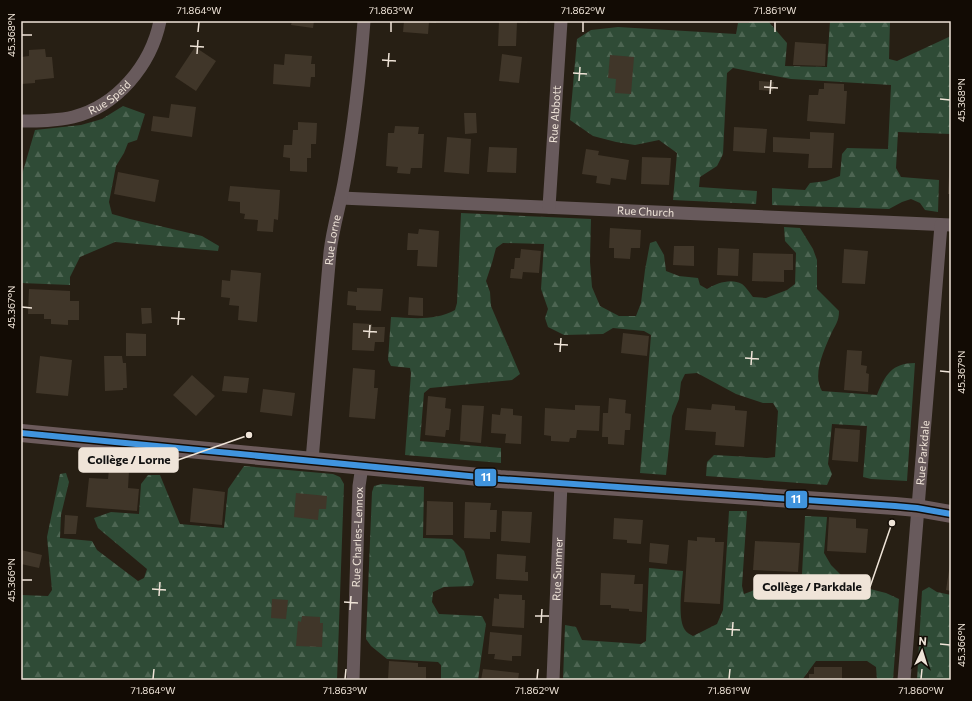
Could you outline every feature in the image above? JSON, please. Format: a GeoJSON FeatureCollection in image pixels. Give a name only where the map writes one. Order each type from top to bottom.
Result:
{"type":"FeatureCollection","features":[{"type":"Feature","properties":{"kind":"street","name":"Rue Speid"},"geometry":{"type":"LineString","coordinates":[[21,121],[53,121],[74,117],[93,110],[111,98],[128,84],[142,66],[152,46],[160,21]]}},
{"type":"Feature","properties":{"kind":"street","name":"Rue Lorne"},"geometry":{"type":"LineString","coordinates":[[312,460],[332,232],[341,198],[350,149],[364,21]]}},
{"type":"Feature","properties":{"kind":"street","name":"Rue Abbott"},"geometry":{"type":"LineString","coordinates":[[549,207],[561,21]]}},
{"type":"Feature","properties":{"kind":"street","name":"Rue Church"},"geometry":{"type":"LineString","coordinates":[[341,198],[946,225]]}},
{"type":"Feature","properties":{"kind":"street","name":"Rue Parkdale"},"geometry":{"type":"LineString","coordinates":[[904,680],[917,508],[946,225]]}},
{"type":"Feature","properties":{"kind":"street"},"geometry":{"type":"LineString","coordinates":[[21,433],[362,466],[561,483],[917,508],[951,514]]}},
{"type":"Feature","properties":{"kind":"street","name":"Rue Charles-Lennox"},"geometry":{"type":"LineString","coordinates":[[353,680],[359,486],[362,466]]}},
{"type":"Feature","properties":{"kind":"street","name":"Rue Summer"},"geometry":{"type":"LineString","coordinates":[[553,680],[561,483]]}},
{"type":"Feature","properties":{"kind":"green space"},"geometry":{"type":"Polygon","coordinates":[[[749,21],[768,21],[787,43],[785,66],[827,67],[830,21],[890,21],[889,59],[897,61],[951,36],[951,134],[898,132],[896,168],[901,177],[939,180],[938,212],[925,210],[920,203],[911,199],[889,209],[772,205],[772,188],[805,190],[810,183],[826,181],[840,176],[842,154],[847,148],[888,149],[891,85],[791,79],[733,68],[727,73],[723,154],[717,166],[700,177],[699,187],[757,191],[756,204],[673,200],[677,153],[659,140],[635,145],[593,136],[570,120],[577,39],[591,30],[618,27],[736,34],[738,23],[749,23],[749,21]]]}},
{"type":"Feature","properties":{"kind":"green space"},"geometry":{"type":"Polygon","coordinates":[[[123,106],[145,114],[137,140],[128,143],[116,166],[109,202],[112,214],[202,236],[219,246],[218,251],[115,242],[80,257],[70,277],[70,285],[21,283],[21,178],[35,130],[81,125],[102,119],[123,106]]]}},
{"type":"Feature","properties":{"kind":"green space"},"geometry":{"type":"Polygon","coordinates":[[[461,213],[591,219],[590,262],[592,287],[600,306],[619,316],[636,316],[641,303],[650,243],[656,241],[664,255],[666,271],[679,276],[698,278],[700,285],[707,289],[724,282],[738,282],[748,290],[753,297],[766,298],[787,290],[795,284],[796,253],[785,241],[784,227],[800,228],[813,249],[817,260],[817,289],[839,311],[838,321],[825,347],[820,362],[818,378],[822,391],[877,395],[886,376],[890,372],[900,365],[915,363],[907,481],[871,479],[863,477],[867,426],[832,424],[828,464],[832,474],[827,485],[706,476],[707,462],[714,455],[767,458],[775,457],[778,411],[773,403],[763,403],[736,394],[697,373],[685,374],[681,382],[679,399],[672,416],[666,475],[640,473],[651,335],[644,331],[613,328],[603,334],[564,335],[548,327],[545,318],[548,309],[541,289],[544,244],[503,243],[496,248],[486,281],[490,292],[491,306],[520,374],[512,380],[430,388],[424,393],[420,441],[501,448],[501,463],[405,455],[411,373],[410,368],[391,366],[388,360],[391,317],[432,317],[447,314],[455,310],[457,303],[461,213]]]}},
{"type":"Feature","properties":{"kind":"green space"},"geometry":{"type":"Polygon","coordinates":[[[244,466],[333,474],[340,477],[344,484],[337,680],[21,680],[21,595],[48,596],[52,590],[47,537],[60,474],[66,473],[69,482],[61,515],[60,538],[92,541],[97,550],[138,581],[144,578],[147,569],[98,528],[94,518],[111,512],[139,514],[141,484],[148,475],[160,475],[180,524],[224,528],[228,489],[244,466]]]}},
{"type":"Feature","properties":{"kind":"green space"},"geometry":{"type":"Polygon","coordinates":[[[382,484],[424,487],[423,538],[452,539],[464,551],[474,582],[472,586],[444,587],[433,592],[432,602],[439,614],[482,616],[486,624],[478,680],[441,680],[441,665],[438,662],[387,659],[371,646],[366,639],[372,492],[374,486],[382,484]]]}},
{"type":"Feature","properties":{"kind":"green space"},"geometry":{"type":"Polygon","coordinates":[[[729,511],[747,511],[742,586],[744,594],[752,591],[771,575],[800,576],[802,574],[805,516],[827,517],[824,553],[831,565],[850,584],[886,593],[899,599],[893,680],[877,680],[876,667],[867,661],[816,661],[802,680],[563,680],[565,625],[576,627],[582,640],[641,644],[646,641],[649,568],[683,571],[681,618],[687,632],[693,636],[717,624],[723,610],[729,511]]]}},
{"type":"Feature","properties":{"kind":"green space"},"geometry":{"type":"Polygon","coordinates":[[[929,587],[937,592],[951,595],[951,678],[945,680],[917,680],[922,591],[929,587]]]}},
{"type":"Feature","properties":{"kind":"building"},"geometry":{"type":"Polygon","coordinates":[[[292,21],[314,21],[313,28],[291,25],[292,21]]]}},
{"type":"Feature","properties":{"kind":"building"},"geometry":{"type":"Polygon","coordinates":[[[404,21],[436,21],[436,23],[429,22],[428,34],[403,32],[404,21]]]}},
{"type":"Feature","properties":{"kind":"building"},"geometry":{"type":"Polygon","coordinates":[[[499,21],[527,21],[527,23],[517,22],[516,46],[498,46],[499,21]]]}},
{"type":"Feature","properties":{"kind":"building"},"geometry":{"type":"Polygon","coordinates":[[[795,42],[826,44],[825,66],[793,65],[795,42]]]}},
{"type":"Feature","properties":{"kind":"building"},"geometry":{"type":"Polygon","coordinates":[[[195,47],[216,61],[196,91],[175,77],[195,47]]]}},
{"type":"Feature","properties":{"kind":"building"},"geometry":{"type":"Polygon","coordinates":[[[45,49],[46,57],[52,57],[54,78],[35,80],[35,83],[21,84],[21,57],[29,56],[29,50],[45,49]]]}},
{"type":"Feature","properties":{"kind":"building"},"geometry":{"type":"Polygon","coordinates":[[[285,54],[312,56],[311,64],[315,64],[315,77],[311,77],[310,87],[273,84],[274,64],[284,65],[285,54]]]}},
{"type":"Feature","properties":{"kind":"building"},"geometry":{"type":"Polygon","coordinates":[[[502,54],[522,57],[519,83],[499,81],[502,54]]]}},
{"type":"Feature","properties":{"kind":"building"},"geometry":{"type":"Polygon","coordinates":[[[610,55],[634,57],[631,94],[615,93],[616,79],[608,78],[610,55]]]}},
{"type":"Feature","properties":{"kind":"building"},"geometry":{"type":"Polygon","coordinates":[[[759,81],[774,82],[773,91],[759,90],[759,81]]]}},
{"type":"Feature","properties":{"kind":"building"},"geometry":{"type":"Polygon","coordinates":[[[824,83],[844,84],[844,91],[847,91],[845,124],[807,121],[809,95],[818,95],[819,89],[824,89],[824,83]]]}},
{"type":"Feature","properties":{"kind":"building"},"geometry":{"type":"Polygon","coordinates":[[[171,104],[196,107],[192,137],[151,131],[153,116],[169,118],[171,104]]]}},
{"type":"Feature","properties":{"kind":"building"},"geometry":{"type":"Polygon","coordinates":[[[464,113],[476,113],[477,133],[465,134],[464,113]]]}},
{"type":"Feature","properties":{"kind":"building"},"geometry":{"type":"Polygon","coordinates":[[[298,122],[317,123],[316,144],[311,144],[311,158],[307,158],[307,172],[290,171],[290,158],[283,157],[284,145],[292,145],[293,130],[298,130],[298,122]]]}},
{"type":"Feature","properties":{"kind":"building"},"geometry":{"type":"Polygon","coordinates":[[[395,126],[419,127],[418,134],[424,134],[422,168],[411,168],[410,174],[397,173],[398,167],[386,166],[388,133],[394,133],[395,126]]]}},
{"type":"Feature","properties":{"kind":"building"},"geometry":{"type":"Polygon","coordinates":[[[734,127],[767,129],[765,153],[733,151],[734,127]]]}},
{"type":"Feature","properties":{"kind":"building"},"geometry":{"type":"Polygon","coordinates":[[[810,132],[834,133],[832,168],[808,168],[809,154],[773,152],[773,137],[810,139],[810,132]]]}},
{"type":"Feature","properties":{"kind":"building"},"geometry":{"type":"Polygon","coordinates":[[[447,137],[471,139],[469,174],[444,172],[447,137]]]}},
{"type":"Feature","properties":{"kind":"building"},"geometry":{"type":"Polygon","coordinates":[[[489,147],[517,148],[516,173],[487,172],[489,147]]]}},
{"type":"Feature","properties":{"kind":"building"},"geometry":{"type":"Polygon","coordinates":[[[586,149],[599,151],[598,155],[629,160],[626,180],[611,178],[610,185],[596,183],[597,176],[582,174],[586,149]]]}},
{"type":"Feature","properties":{"kind":"building"},"geometry":{"type":"Polygon","coordinates":[[[642,157],[671,158],[669,185],[641,184],[642,157]]]}},
{"type":"Feature","properties":{"kind":"building"},"geometry":{"type":"Polygon","coordinates":[[[950,157],[951,194],[948,194],[950,157]]]}},
{"type":"Feature","properties":{"kind":"building"},"geometry":{"type":"Polygon","coordinates":[[[118,172],[159,180],[155,202],[114,194],[118,172]]]}},
{"type":"Feature","properties":{"kind":"building"},"geometry":{"type":"Polygon","coordinates":[[[230,186],[280,190],[278,220],[274,219],[273,232],[257,231],[258,220],[244,219],[245,214],[240,213],[240,202],[228,201],[230,186]]]}},
{"type":"Feature","properties":{"kind":"building"},"geometry":{"type":"Polygon","coordinates":[[[610,228],[641,230],[640,248],[631,248],[630,259],[614,258],[614,248],[609,248],[610,228]]]}},
{"type":"Feature","properties":{"kind":"building"},"geometry":{"type":"Polygon","coordinates":[[[419,229],[439,231],[437,267],[417,266],[418,250],[407,250],[408,233],[418,234],[419,229]]]}},
{"type":"Feature","properties":{"kind":"building"},"geometry":{"type":"Polygon","coordinates":[[[674,246],[694,246],[694,266],[673,265],[674,246]]]}},
{"type":"Feature","properties":{"kind":"building"},"geometry":{"type":"Polygon","coordinates":[[[718,248],[739,249],[738,276],[717,275],[718,248]]]}},
{"type":"Feature","properties":{"kind":"building"},"geometry":{"type":"Polygon","coordinates":[[[521,249],[541,251],[539,273],[523,272],[522,279],[510,278],[511,269],[514,269],[515,258],[520,258],[521,249]]]}},
{"type":"Feature","properties":{"kind":"building"},"geometry":{"type":"Polygon","coordinates":[[[844,249],[868,251],[865,284],[842,283],[844,249]]]}},
{"type":"Feature","properties":{"kind":"building"},"geometry":{"type":"Polygon","coordinates":[[[753,253],[793,254],[793,270],[784,270],[784,282],[752,281],[753,253]]]}},
{"type":"Feature","properties":{"kind":"building"},"geometry":{"type":"Polygon","coordinates":[[[231,270],[261,273],[257,322],[238,320],[239,306],[229,305],[230,298],[221,297],[222,280],[230,281],[231,270]]]}},
{"type":"Feature","properties":{"kind":"building"},"geometry":{"type":"Polygon","coordinates":[[[357,288],[383,289],[381,311],[356,310],[356,306],[347,305],[348,291],[357,292],[357,288]]]}},
{"type":"Feature","properties":{"kind":"building"},"geometry":{"type":"Polygon","coordinates":[[[29,289],[70,291],[70,301],[79,301],[79,320],[68,320],[68,325],[51,324],[51,319],[44,319],[44,314],[28,314],[29,289]]]}},
{"type":"Feature","properties":{"kind":"building"},"geometry":{"type":"Polygon","coordinates":[[[409,297],[423,298],[423,316],[408,315],[409,297]]]}},
{"type":"Feature","properties":{"kind":"building"},"geometry":{"type":"Polygon","coordinates":[[[141,308],[151,308],[152,323],[142,324],[141,308]]]}},
{"type":"Feature","properties":{"kind":"building"},"geometry":{"type":"Polygon","coordinates":[[[353,323],[372,324],[372,327],[385,327],[384,342],[375,342],[374,351],[352,350],[353,323]]]}},
{"type":"Feature","properties":{"kind":"building"},"geometry":{"type":"Polygon","coordinates":[[[126,333],[146,334],[146,356],[126,356],[126,333]]]}},
{"type":"Feature","properties":{"kind":"building"},"geometry":{"type":"Polygon","coordinates":[[[623,333],[649,336],[647,356],[621,353],[623,333]]]}},
{"type":"Feature","properties":{"kind":"building"},"geometry":{"type":"Polygon","coordinates":[[[847,350],[862,351],[861,365],[867,366],[866,373],[869,374],[868,392],[844,390],[847,350]]]}},
{"type":"Feature","properties":{"kind":"building"},"geometry":{"type":"Polygon","coordinates":[[[40,356],[72,360],[68,396],[36,393],[40,356]]]}},
{"type":"Feature","properties":{"kind":"building"},"geometry":{"type":"Polygon","coordinates":[[[104,356],[122,356],[123,363],[126,363],[127,388],[123,388],[123,390],[105,391],[104,356]]]}},
{"type":"Feature","properties":{"kind":"building"},"geometry":{"type":"Polygon","coordinates":[[[353,368],[375,370],[374,388],[378,388],[375,419],[349,417],[353,368]]]}},
{"type":"Feature","properties":{"kind":"building"},"geometry":{"type":"Polygon","coordinates":[[[192,375],[215,396],[196,416],[173,395],[192,375]]]}},
{"type":"Feature","properties":{"kind":"building"},"geometry":{"type":"Polygon","coordinates":[[[224,376],[249,378],[247,393],[222,391],[224,376]]]}},
{"type":"Feature","properties":{"kind":"building"},"geometry":{"type":"Polygon","coordinates":[[[263,389],[295,393],[292,416],[260,412],[263,389]]]}},
{"type":"Feature","properties":{"kind":"building"},"geometry":{"type":"Polygon","coordinates":[[[428,396],[446,398],[445,408],[451,409],[449,430],[446,430],[445,437],[425,435],[428,396]]]}},
{"type":"Feature","properties":{"kind":"building"},"geometry":{"type":"Polygon","coordinates":[[[609,398],[626,400],[625,413],[631,414],[630,430],[625,430],[624,445],[608,444],[608,437],[602,437],[603,413],[608,413],[609,398]]]}},
{"type":"Feature","properties":{"kind":"building"},"geometry":{"type":"Polygon","coordinates":[[[712,404],[735,406],[735,410],[747,411],[744,447],[715,445],[716,432],[685,430],[687,408],[711,410],[712,404]]]}},
{"type":"Feature","properties":{"kind":"building"},"geometry":{"type":"Polygon","coordinates":[[[462,405],[484,406],[481,443],[460,441],[462,405]]]}},
{"type":"Feature","properties":{"kind":"building"},"geometry":{"type":"Polygon","coordinates":[[[575,405],[600,406],[599,431],[577,430],[576,438],[570,438],[569,442],[551,441],[551,436],[544,435],[545,408],[575,410],[575,405]]]}},
{"type":"Feature","properties":{"kind":"building"},"geometry":{"type":"Polygon","coordinates":[[[501,408],[513,409],[513,415],[522,416],[521,444],[505,443],[506,434],[491,433],[492,414],[500,415],[501,408]]]}},
{"type":"Feature","properties":{"kind":"building"},"geometry":{"type":"Polygon","coordinates":[[[835,428],[860,430],[858,462],[832,460],[835,428]]]}},
{"type":"Feature","properties":{"kind":"building"},"geometry":{"type":"Polygon","coordinates":[[[109,469],[129,471],[128,488],[139,489],[137,511],[86,507],[89,478],[108,479],[109,469]]]}},
{"type":"Feature","properties":{"kind":"building"},"geometry":{"type":"Polygon","coordinates":[[[193,488],[225,492],[222,525],[190,522],[193,488]]]}},
{"type":"Feature","properties":{"kind":"building"},"geometry":{"type":"Polygon","coordinates":[[[296,493],[327,496],[326,509],[319,509],[318,520],[294,517],[296,493]]]}},
{"type":"Feature","properties":{"kind":"building"},"geometry":{"type":"Polygon","coordinates":[[[427,501],[453,502],[453,535],[426,535],[427,501]]]}},
{"type":"Feature","properties":{"kind":"building"},"geometry":{"type":"Polygon","coordinates":[[[465,502],[491,503],[490,510],[497,510],[496,532],[490,532],[490,539],[464,538],[465,502]]]}},
{"type":"Feature","properties":{"kind":"building"},"geometry":{"type":"Polygon","coordinates":[[[502,511],[532,512],[530,543],[501,541],[502,511]]]}},
{"type":"Feature","properties":{"kind":"building"},"geometry":{"type":"Polygon","coordinates":[[[65,515],[78,516],[76,534],[64,534],[65,515]]]}},
{"type":"Feature","properties":{"kind":"building"},"geometry":{"type":"Polygon","coordinates":[[[829,517],[856,519],[856,528],[868,529],[866,553],[827,551],[829,517]]]}},
{"type":"Feature","properties":{"kind":"building"},"geometry":{"type":"Polygon","coordinates":[[[614,518],[643,520],[641,544],[627,543],[627,540],[613,539],[614,518]]]}},
{"type":"Feature","properties":{"kind":"building"},"geometry":{"type":"Polygon","coordinates":[[[697,537],[715,538],[715,542],[724,542],[720,604],[684,602],[688,540],[697,541],[697,537]]]}},
{"type":"Feature","properties":{"kind":"building"},"geometry":{"type":"Polygon","coordinates":[[[755,541],[800,543],[798,572],[753,570],[755,541]]]}},
{"type":"Feature","properties":{"kind":"building"},"geometry":{"type":"Polygon","coordinates":[[[650,543],[669,545],[667,564],[649,562],[650,543]]]}},
{"type":"Feature","properties":{"kind":"building"},"geometry":{"type":"Polygon","coordinates":[[[21,550],[42,555],[39,568],[21,564],[21,550]]]}},
{"type":"Feature","properties":{"kind":"building"},"geometry":{"type":"Polygon","coordinates":[[[497,554],[526,556],[525,572],[528,572],[528,581],[496,579],[497,554]]]}},
{"type":"Feature","properties":{"kind":"building"},"geometry":{"type":"Polygon","coordinates":[[[951,564],[951,591],[946,590],[951,564]]]}},
{"type":"Feature","properties":{"kind":"building"},"geometry":{"type":"Polygon","coordinates":[[[601,573],[635,575],[634,584],[643,584],[642,612],[629,611],[629,609],[611,608],[611,605],[600,605],[601,573]]]}},
{"type":"Feature","properties":{"kind":"building"},"geometry":{"type":"Polygon","coordinates":[[[499,594],[522,595],[522,600],[525,600],[524,628],[492,626],[494,598],[499,599],[499,594]]]}},
{"type":"Feature","properties":{"kind":"building"},"geometry":{"type":"Polygon","coordinates":[[[272,599],[288,600],[286,619],[271,618],[272,599]]]}},
{"type":"Feature","properties":{"kind":"building"},"geometry":{"type":"Polygon","coordinates":[[[302,616],[320,617],[320,623],[323,623],[322,647],[296,646],[298,621],[301,622],[302,616]]]}},
{"type":"Feature","properties":{"kind":"building"},"geometry":{"type":"Polygon","coordinates":[[[490,632],[522,635],[521,656],[512,656],[512,661],[494,659],[495,654],[488,654],[490,632]]]}},
{"type":"Feature","properties":{"kind":"building"},"geometry":{"type":"Polygon","coordinates":[[[389,661],[418,663],[418,667],[426,667],[426,680],[388,680],[389,661]]]}},
{"type":"Feature","properties":{"kind":"building"},"geometry":{"type":"Polygon","coordinates":[[[814,667],[842,667],[842,680],[809,680],[809,674],[814,674],[814,667]]]}},
{"type":"Feature","properties":{"kind":"building"},"geometry":{"type":"Polygon","coordinates":[[[483,669],[519,673],[518,680],[481,680],[483,669]]]}},
{"type":"Feature","properties":{"kind":"transit line","name":"11"},"geometry":{"type":"LineString","coordinates":[[21,433],[500,479],[895,506],[951,514]]}},
{"type":"Feature","properties":{"kind":"place","name":"Collège / Lorne"},"geometry":{"type":"Point","coordinates":[249,435]}},
{"type":"Feature","properties":{"kind":"place","name":"Collège / Parkdale"},"geometry":{"type":"Point","coordinates":[892,523]}}]}
